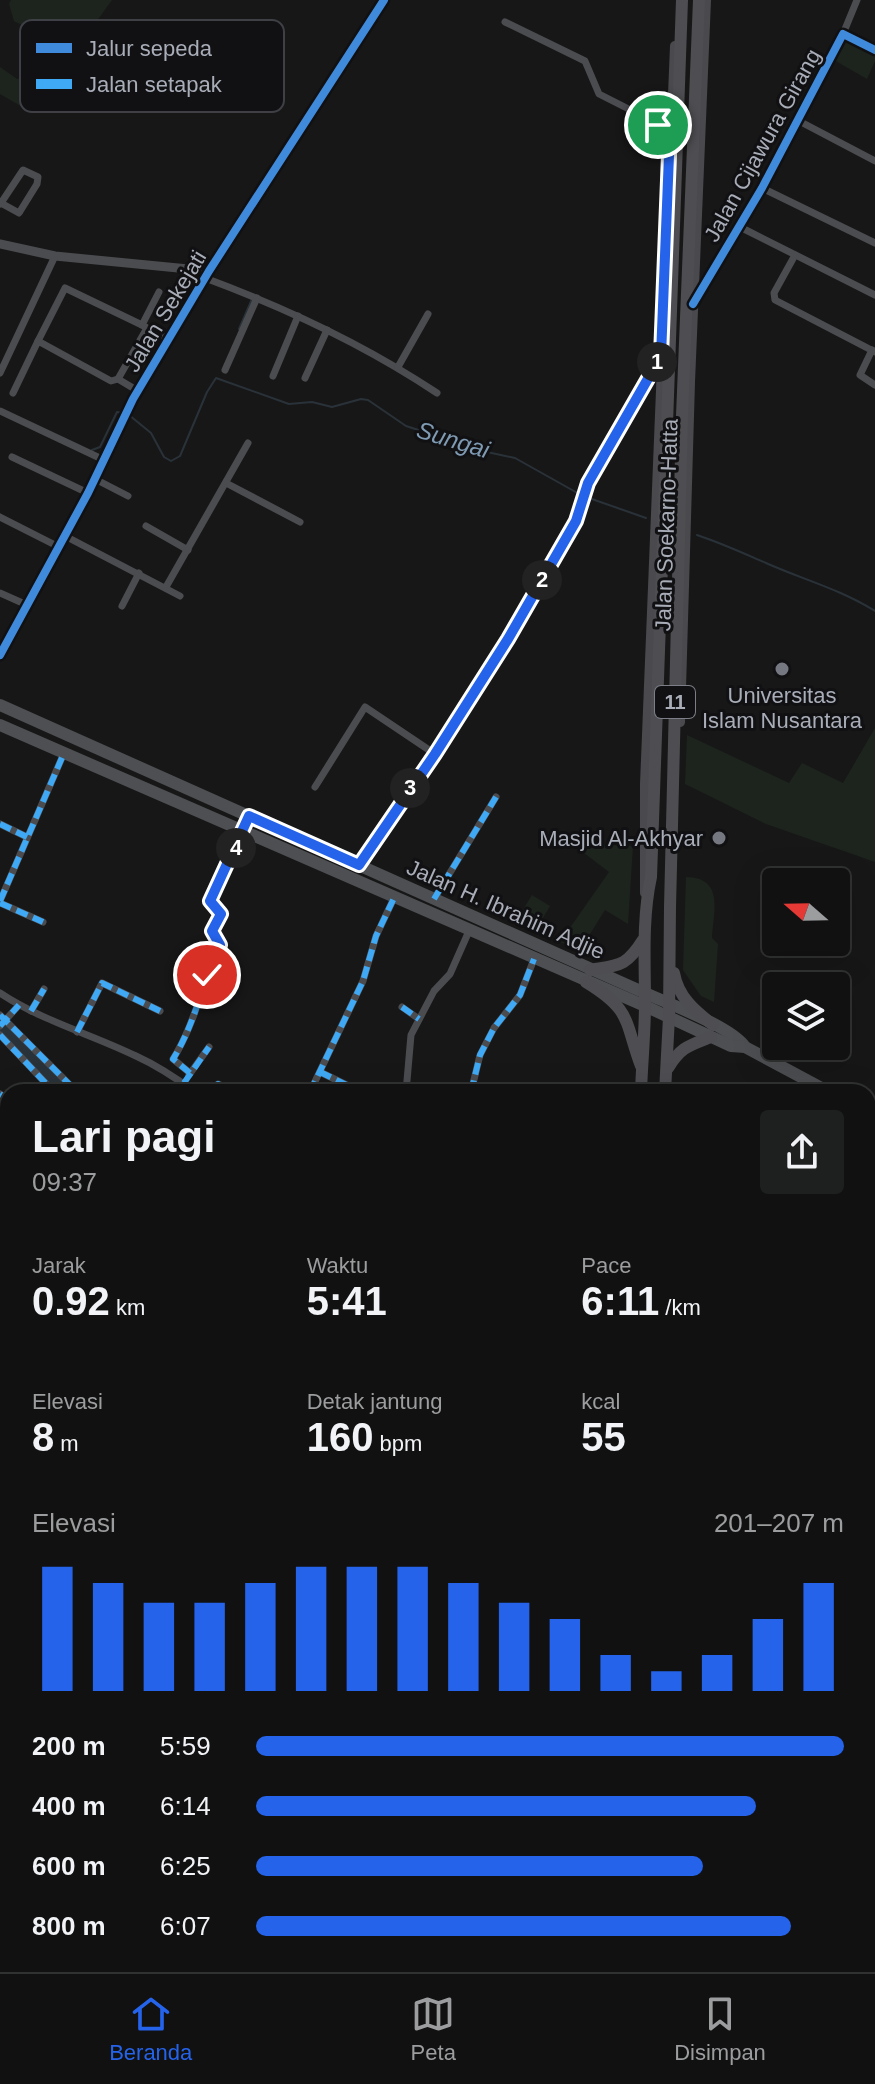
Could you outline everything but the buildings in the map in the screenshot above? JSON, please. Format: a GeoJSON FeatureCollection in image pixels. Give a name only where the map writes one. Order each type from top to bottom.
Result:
{"type":"FeatureCollection","features":[{"type":"Feature","properties":{"kind":"highway","name":"Jalan Soekarno-Hatta"},"geometry":{"type":"LineString","coordinates":[[641,1084],[645,902],[651,877],[679,0]]}},
{"type":"Feature","properties":{"kind":"highway","name":"Jalan Soekarno-Hatta"},"geometry":{"type":"LineString","coordinates":[[665,1084],[670,1011],[682,416],[699,0]]}},
{"type":"Feature","properties":{"kind":"highway"},"geometry":{"type":"LineString","coordinates":[[642,1069],[626,1015],[588,976],[623,965],[635,954],[644,939]]}},
{"type":"Feature","properties":{"kind":"highway"},"geometry":{"type":"LineString","coordinates":[[666,1071],[677,1054],[712,1031],[682,996],[675,981],[670,942]]}},
{"type":"Feature","properties":{"kind":"main road","name":"Jalan Soekarno-Hatta"},"geometry":{"type":"LineString","coordinates":[[670,907],[675,883],[706,0]]}},
{"type":"Feature","properties":{"kind":"main road","name":"Jalan Soekarno-Hatta"},"geometry":{"type":"LineString","coordinates":[[645,902],[645,784],[661,356],[669,265],[670,130],[678,20]]}},
{"type":"Feature","properties":{"kind":"main road","name":"Jalan H. Ibrahim Adjie"},"geometry":{"type":"LineString","coordinates":[[0,705],[434,899],[588,976]]}},
{"type":"Feature","properties":{"kind":"main road","name":"Jalan H. Ibrahim Adjie"},"geometry":{"type":"LineString","coordinates":[[0,725],[534,959],[588,976],[712,1031],[736,1037],[745,1047],[814,1084]]}},
{"type":"Feature","properties":{"kind":"main road"},"geometry":{"type":"LineString","coordinates":[[243,832],[249,816]]}},
{"type":"Feature","properties":{"kind":"street","name":"Jalan Sekejati"},"geometry":{"type":"LineString","coordinates":[[0,655],[88,493],[138,391],[207,275],[384,0]]}},
{"type":"Feature","properties":{"kind":"street","name":"Jalan Cijawura Girang"},"geometry":{"type":"LineString","coordinates":[[693,304],[799,121],[857,0]]}},
{"type":"Feature","properties":{"kind":"street"},"geometry":{"type":"LineString","coordinates":[[505,22],[585,61],[599,94],[670,130]]}},
{"type":"Feature","properties":{"kind":"street","name":"Jalan Cijawura Girang"},"geometry":{"type":"LineString","coordinates":[[843,34],[875,50]]}},
{"type":"Feature","properties":{"kind":"street"},"geometry":{"type":"LineString","coordinates":[[799,121],[875,161]]}},
{"type":"Feature","properties":{"kind":"street"},"geometry":{"type":"LineString","coordinates":[[23,170],[38,177],[19,213],[0,203],[23,170]]}},
{"type":"Feature","properties":{"kind":"street"},"geometry":{"type":"LineString","coordinates":[[762,188],[875,243]]}},
{"type":"Feature","properties":{"kind":"street"},"geometry":{"type":"LineString","coordinates":[[740,227],[875,295]]}},
{"type":"Feature","properties":{"kind":"street"},"geometry":{"type":"LineString","coordinates":[[1,246],[207,275],[327,330],[398,367],[437,393]]}},
{"type":"Feature","properties":{"kind":"street"},"geometry":{"type":"LineString","coordinates":[[795,255],[774,293],[775,300],[874,351],[860,375],[875,385]]}},
{"type":"Feature","properties":{"kind":"street"},"geometry":{"type":"LineString","coordinates":[[0,373],[55,256]]}},
{"type":"Feature","properties":{"kind":"street"},"geometry":{"type":"LineString","coordinates":[[13,393],[65,288],[170,340]]}},
{"type":"Feature","properties":{"kind":"street"},"geometry":{"type":"LineString","coordinates":[[118,379],[159,292]]}},
{"type":"Feature","properties":{"kind":"street"},"geometry":{"type":"LineString","coordinates":[[225,370],[257,298]]}},
{"type":"Feature","properties":{"kind":"street"},"geometry":{"type":"LineString","coordinates":[[398,367],[428,314]]}},
{"type":"Feature","properties":{"kind":"street"},"geometry":{"type":"LineString","coordinates":[[273,376],[298,316]]}},
{"type":"Feature","properties":{"kind":"street"},"geometry":{"type":"LineString","coordinates":[[305,378],[327,330]]}},
{"type":"Feature","properties":{"kind":"street"},"geometry":{"type":"LineString","coordinates":[[38,341],[111,381],[118,379],[138,391]]}},
{"type":"Feature","properties":{"kind":"street"},"geometry":{"type":"LineString","coordinates":[[359,865],[508,639],[576,521],[588,483],[661,356]]}},
{"type":"Feature","properties":{"kind":"street"},"geometry":{"type":"LineString","coordinates":[[0,411],[104,460]]}},
{"type":"Feature","properties":{"kind":"street"},"geometry":{"type":"LineString","coordinates":[[166,587],[248,443]]}},
{"type":"Feature","properties":{"kind":"street"},"geometry":{"type":"LineString","coordinates":[[12,457],[88,493]]}},
{"type":"Feature","properties":{"kind":"street"},"geometry":{"type":"LineString","coordinates":[[95,479],[128,496]]}},
{"type":"Feature","properties":{"kind":"street"},"geometry":{"type":"LineString","coordinates":[[226,483],[300,522]]}},
{"type":"Feature","properties":{"kind":"street"},"geometry":{"type":"LineString","coordinates":[[0,517],[59,547]]}},
{"type":"Feature","properties":{"kind":"street"},"geometry":{"type":"LineString","coordinates":[[146,526],[188,550]]}},
{"type":"Feature","properties":{"kind":"street"},"geometry":{"type":"LineString","coordinates":[[65,536],[180,596]]}},
{"type":"Feature","properties":{"kind":"street"},"geometry":{"type":"LineString","coordinates":[[122,606],[139,573]]}},
{"type":"Feature","properties":{"kind":"street"},"geometry":{"type":"LineString","coordinates":[[0,593],[27,605]]}},
{"type":"Feature","properties":{"kind":"street"},"geometry":{"type":"LineString","coordinates":[[315,787],[365,707],[435,754]]}},
{"type":"Feature","properties":{"kind":"street"},"geometry":{"type":"LineString","coordinates":[[43,922],[0,902],[64,753]]}},
{"type":"Feature","properties":{"kind":"street"},"geometry":{"type":"LineString","coordinates":[[434,899],[496,797]]}},
{"type":"Feature","properties":{"kind":"street"},"geometry":{"type":"LineString","coordinates":[[0,824],[27,837]]}},
{"type":"Feature","properties":{"kind":"street"},"geometry":{"type":"LineString","coordinates":[[190,1073],[173,1059],[191,1024],[204,981],[219,947],[212,931],[221,914],[210,901],[243,832]]}},
{"type":"Feature","properties":{"kind":"street"},"geometry":{"type":"LineString","coordinates":[[314,1084],[355,999],[376,936],[394,898]]}},
{"type":"Feature","properties":{"kind":"street"},"geometry":{"type":"LineString","coordinates":[[408,1084],[409,1044],[419,1019],[434,991],[450,974],[469,931]]}},
{"type":"Feature","properties":{"kind":"street"},"geometry":{"type":"LineString","coordinates":[[474,1084],[480,1055],[494,1028],[520,995],[534,959]]}},
{"type":"Feature","properties":{"kind":"street"},"geometry":{"type":"LineString","coordinates":[[77,1032],[102,983],[160,1011]]}},
{"type":"Feature","properties":{"kind":"street"},"geometry":{"type":"LineString","coordinates":[[31,1011],[44,989]]}},
{"type":"Feature","properties":{"kind":"street"},"geometry":{"type":"LineString","coordinates":[[0,993],[31,1011],[135,1055],[184,1083],[209,1047]]}},
{"type":"Feature","properties":{"kind":"street"},"geometry":{"type":"LineString","coordinates":[[19,1005],[2,1020],[69,1084]]}},
{"type":"Feature","properties":{"kind":"street"},"geometry":{"type":"LineString","coordinates":[[402,1007],[419,1019]]}},
{"type":"Feature","properties":{"kind":"street"},"geometry":{"type":"LineString","coordinates":[[0,1035],[46,1084]]}},
{"type":"Feature","properties":{"kind":"street"},"geometry":{"type":"LineString","coordinates":[[320,1072],[345,1084]]}},
{"type":"Feature","properties":{"kind":"shaded area"},"geometry":{"type":"Polygon","coordinates":[[[11,0],[112,0],[98,20],[20,20],[20,24],[14,21],[9,4],[11,0]]]}},
{"type":"Feature","properties":{"kind":"shaded area"},"geometry":{"type":"Polygon","coordinates":[[[844,38],[875,55],[867,79],[834,60],[844,38]]]}},
{"type":"Feature","properties":{"kind":"shaded area"},"geometry":{"type":"Polygon","coordinates":[[[0,67],[20,79],[20,106],[0,94],[0,67]]]}},
{"type":"Feature","properties":{"kind":"shaded area"},"geometry":{"type":"Polygon","coordinates":[[[875,728],[875,862],[766,824],[685,784],[687,735],[789,783],[802,763],[843,783],[875,728]]]}},
{"type":"Feature","properties":{"kind":"shaded area"},"geometry":{"type":"Polygon","coordinates":[[[571,843],[633,846],[628,924],[605,910],[580,950],[560,942],[609,872],[571,843]]]}},
{"type":"Feature","properties":{"kind":"shaded area"},"geometry":{"type":"Polygon","coordinates":[[[686,877],[706,883],[714,897],[712,938],[718,944],[714,1002],[701,996],[683,970],[686,877]]]}},
{"type":"Feature","properties":{"kind":"shaded area"},"geometry":{"type":"Polygon","coordinates":[[[532,895],[550,906],[537,928],[519,916],[532,895]]]}},
{"type":"Feature","properties":{"kind":"waterway"},"geometry":{"type":"LineString","coordinates":[[239,329],[252,299]]}},
{"type":"Feature","properties":{"kind":"waterway","name":"Sungai"},"geometry":{"type":"LineString","coordinates":[[129,415],[151,433],[164,457],[171,461],[180,456],[216,378],[289,404],[312,402],[332,407],[368,400],[406,426],[515,458],[581,495]]}},
{"type":"Feature","properties":{"kind":"waterway","name":"Sungai"},"geometry":{"type":"LineString","coordinates":[[92,450],[100,447],[117,412],[123,413]]}},
{"type":"Feature","properties":{"kind":"waterway"},"geometry":{"type":"LineString","coordinates":[[589,498],[646,518]]}},
{"type":"Feature","properties":{"kind":"waterway"},"geometry":{"type":"LineString","coordinates":[[697,535],[835,591],[875,611]]}},
{"type":"Feature","properties":{"kind":"waterway"},"geometry":{"type":"LineString","coordinates":[[0,1026],[57,1084]]}},
{"type":"Feature","properties":{"kind":"marked path"},"geometry":{"type":"LineString","coordinates":[[0,901],[64,753]]}},
{"type":"Feature","properties":{"kind":"marked path"},"geometry":{"type":"LineString","coordinates":[[434,899],[496,797]]}},
{"type":"Feature","properties":{"kind":"marked path"},"geometry":{"type":"LineString","coordinates":[[0,824],[27,837]]}},
{"type":"Feature","properties":{"kind":"marked path"},"geometry":{"type":"LineString","coordinates":[[190,1073],[173,1059],[187,1032],[219,947],[212,931],[221,914],[210,901],[243,832]]}},
{"type":"Feature","properties":{"kind":"marked path"},"geometry":{"type":"LineString","coordinates":[[314,1084],[363,981],[376,936],[394,898]]}},
{"type":"Feature","properties":{"kind":"marked path"},"geometry":{"type":"LineString","coordinates":[[0,903],[43,922]]}},
{"type":"Feature","properties":{"kind":"marked path"},"geometry":{"type":"LineString","coordinates":[[473,1084],[480,1055],[494,1028],[520,995],[534,959]]}},
{"type":"Feature","properties":{"kind":"marked path"},"geometry":{"type":"LineString","coordinates":[[77,1032],[102,983],[160,1011]]}},
{"type":"Feature","properties":{"kind":"marked path"},"geometry":{"type":"LineString","coordinates":[[31,1011],[44,989]]}},
{"type":"Feature","properties":{"kind":"marked path"},"geometry":{"type":"LineString","coordinates":[[0,1026],[19,1005]]}},
{"type":"Feature","properties":{"kind":"marked path"},"geometry":{"type":"LineString","coordinates":[[402,1007],[419,1019]]}},
{"type":"Feature","properties":{"kind":"marked path"},"geometry":{"type":"LineString","coordinates":[[0,1015],[69,1084]]}},
{"type":"Feature","properties":{"kind":"marked path"},"geometry":{"type":"LineString","coordinates":[[0,1035],[46,1084]]}},
{"type":"Feature","properties":{"kind":"marked path"},"geometry":{"type":"LineString","coordinates":[[184,1083],[209,1047]]}},
{"type":"Feature","properties":{"kind":"marked path"},"geometry":{"type":"LineString","coordinates":[[320,1072],[345,1084]]}},
{"type":"Feature","properties":{"kind":"cycle path"},"geometry":{"type":"LineString","coordinates":[[0,655],[88,493],[133,399],[209,271],[384,0]]}},
{"type":"Feature","properties":{"kind":"cycle path"},"geometry":{"type":"LineString","coordinates":[[693,304],[762,188],[843,34],[875,50]]}},
{"type":"Feature","properties":{"kind":"cycle path"},"geometry":{"type":"LineString","coordinates":[[359,865],[508,639],[576,521],[588,483],[661,356]]}},
{"type":"Feature","properties":{"kind":"place","name":"Universitas Islam Nusantara"},"geometry":{"type":"Point","coordinates":[782,669]}},
{"type":"Feature","properties":{"kind":"place","name":"Masjid Al-Akhyar"},"geometry":{"type":"Point","coordinates":[719,838]}},
{"type":"Feature","properties":{"kind":"route"},"geometry":{"type":"LineString","coordinates":[[207,975],[220,945],[212,931],[221,914],[210,901],[249,816],[359,865],[471,699],[576,521],[588,483],[661,356],[670,130],[658,125]]}}]}
